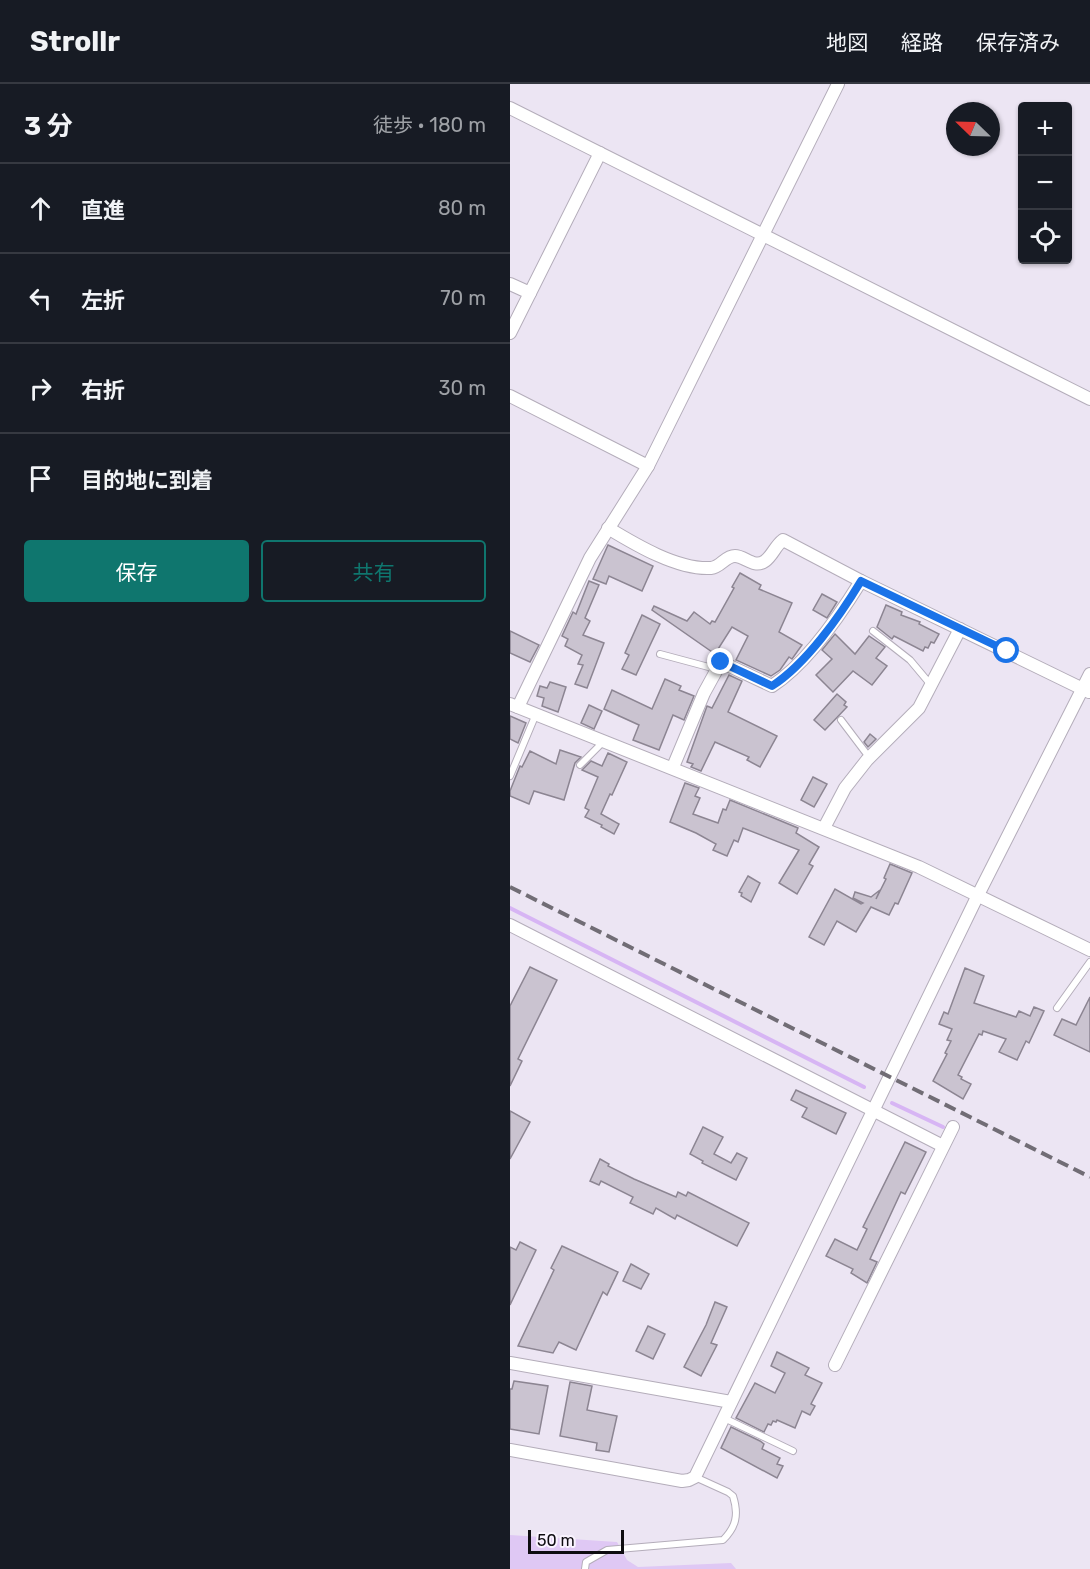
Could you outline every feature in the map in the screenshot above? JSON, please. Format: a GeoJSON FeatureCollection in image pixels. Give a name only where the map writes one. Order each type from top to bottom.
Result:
{"type":"FeatureCollection","features":[{"type":"Feature","properties":{"kind":"street"},"geometry":{"type":"LineString","coordinates":[[838,84],[648,466],[590,558],[514,705],[920,867],[1090,950]]}},
{"type":"Feature","properties":{"kind":"street"},"geometry":{"type":"LineString","coordinates":[[510,108],[1090,399]]}},
{"type":"Feature","properties":{"kind":"street"},"geometry":{"type":"LineString","coordinates":[[510,333],[600,153]]}},
{"type":"Feature","properties":{"kind":"street"},"geometry":{"type":"LineString","coordinates":[[510,284],[530,293]]}},
{"type":"Feature","properties":{"kind":"street"},"geometry":{"type":"LineString","coordinates":[[510,396],[648,466]]}},
{"type":"Feature","properties":{"kind":"street"},"geometry":{"type":"LineString","coordinates":[[608,528],[638,547],[662,557],[687,565],[710,568],[720,566],[729,558],[736,556],[756,564],[765,561],[777,544],[783,540],[861,581],[1086,690]]}},
{"type":"Feature","properties":{"kind":"street"},"geometry":{"type":"LineString","coordinates":[[673,768],[704,693],[721,662],[772,686],[785,678],[839,617],[861,581]]}},
{"type":"Feature","properties":{"kind":"street"},"geometry":{"type":"LineString","coordinates":[[824,828],[845,788],[869,757],[919,708],[960,629]]}},
{"type":"Feature","properties":{"kind":"street"},"geometry":{"type":"LineString","coordinates":[[510,1450],[682,1481],[695,1477],[978,895],[1086,690],[1090,674]]}},
{"type":"Feature","properties":{"kind":"street"},"geometry":{"type":"LineString","coordinates":[[510,925],[943,1146]]}},
{"type":"Feature","properties":{"kind":"street"},"geometry":{"type":"LineString","coordinates":[[835,1365],[953,1127]]}},
{"type":"Feature","properties":{"kind":"street"},"geometry":{"type":"LineString","coordinates":[[510,1363],[730,1402]]}},
{"type":"Feature","properties":{"kind":"lane"},"geometry":{"type":"LineString","coordinates":[[873,631],[910,660],[932,686]]}},
{"type":"Feature","properties":{"kind":"lane"},"geometry":{"type":"LineString","coordinates":[[660,654],[717,669]]}},
{"type":"Feature","properties":{"kind":"lane"},"geometry":{"type":"LineString","coordinates":[[510,776],[536,714]]}},
{"type":"Feature","properties":{"kind":"lane"},"geometry":{"type":"LineString","coordinates":[[841,720],[869,757]]}},
{"type":"Feature","properties":{"kind":"lane"},"geometry":{"type":"LineString","coordinates":[[580,765],[604,740]]}},
{"type":"Feature","properties":{"kind":"lane"},"geometry":{"type":"LineString","coordinates":[[1057,1008],[1090,962]]}},
{"type":"Feature","properties":{"kind":"lane"},"geometry":{"type":"LineString","coordinates":[[724,1418],[793,1451]]}},
{"type":"Feature","properties":{"kind":"lane"},"geometry":{"type":"LineString","coordinates":[[585,1569],[586,1562],[607,1550],[723,1540],[733,1530],[735,1510],[733,1496],[695,1477]]}},
{"type":"Feature","properties":{"kind":"shaded area"},"geometry":{"type":"Polygon","coordinates":[[[510,1535],[617,1542],[627,1560],[638,1567],[731,1563],[736,1569],[510,1569],[510,1535]]]}},
{"type":"Feature","properties":{"kind":"building"},"geometry":{"type":"Polygon","coordinates":[[[608,545],[653,566],[642,591],[609,576],[606,584],[593,579],[608,545]]]}},
{"type":"Feature","properties":{"kind":"building"},"geometry":{"type":"Polygon","coordinates":[[[740,573],[761,585],[759,589],[792,603],[779,632],[802,645],[792,659],[789,657],[780,670],[771,676],[736,660],[748,636],[732,627],[715,654],[652,610],[654,606],[687,621],[694,612],[710,624],[712,621],[715,622],[740,573]]]}},
{"type":"Feature","properties":{"kind":"building"},"geometry":{"type":"Polygon","coordinates":[[[589,581],[599,585],[585,618],[590,621],[583,635],[604,643],[587,688],[575,684],[583,665],[578,664],[582,655],[565,646],[568,639],[562,636],[573,612],[576,614],[589,581]]]}},
{"type":"Feature","properties":{"kind":"building"},"geometry":{"type":"Polygon","coordinates":[[[822,594],[837,602],[827,618],[813,610],[822,594]]]}},
{"type":"Feature","properties":{"kind":"building"},"geometry":{"type":"Polygon","coordinates":[[[886,605],[939,634],[934,643],[931,642],[923,651],[894,636],[892,639],[877,627],[886,605]]]}},
{"type":"Feature","properties":{"kind":"building"},"geometry":{"type":"Polygon","coordinates":[[[642,615],[660,624],[636,675],[622,669],[629,655],[625,653],[642,615]]]}},
{"type":"Feature","properties":{"kind":"building"},"geometry":{"type":"Polygon","coordinates":[[[510,631],[539,645],[530,662],[510,653],[510,631]]]}},
{"type":"Feature","properties":{"kind":"building"},"geometry":{"type":"Polygon","coordinates":[[[835,634],[855,654],[869,636],[885,647],[876,658],[887,666],[872,685],[853,671],[833,692],[816,675],[832,659],[822,650],[835,634]]]}},
{"type":"Feature","properties":{"kind":"building"},"geometry":{"type":"Polygon","coordinates":[[[729,675],[742,681],[728,712],[777,736],[760,767],[747,760],[749,757],[715,742],[701,771],[691,767],[693,764],[687,762],[707,706],[712,708],[729,675]]]}},
{"type":"Feature","properties":{"kind":"building"},"geometry":{"type":"Polygon","coordinates":[[[665,679],[681,686],[679,690],[694,696],[684,720],[673,715],[659,750],[633,740],[639,725],[604,709],[612,690],[652,709],[665,679]]]}},
{"type":"Feature","properties":{"kind":"building"},"geometry":{"type":"Polygon","coordinates":[[[550,682],[566,687],[558,712],[542,706],[544,698],[537,696],[540,686],[547,688],[550,682]]]}},
{"type":"Feature","properties":{"kind":"building"},"geometry":{"type":"Polygon","coordinates":[[[837,694],[846,702],[844,705],[847,707],[825,730],[814,720],[837,694]]]}},
{"type":"Feature","properties":{"kind":"building"},"geometry":{"type":"Polygon","coordinates":[[[589,705],[602,711],[594,729],[581,723],[589,705]]]}},
{"type":"Feature","properties":{"kind":"building"},"geometry":{"type":"Polygon","coordinates":[[[510,716],[526,723],[518,743],[510,739],[510,716]]]}},
{"type":"Feature","properties":{"kind":"building"},"geometry":{"type":"Polygon","coordinates":[[[870,734],[876,739],[868,747],[864,742],[870,734]]]}},
{"type":"Feature","properties":{"kind":"building"},"geometry":{"type":"Polygon","coordinates":[[[560,750],[581,757],[575,763],[564,800],[534,791],[529,804],[510,796],[520,766],[522,767],[530,751],[556,764],[560,750]]]}},
{"type":"Feature","properties":{"kind":"building"},"geometry":{"type":"Polygon","coordinates":[[[608,753],[627,762],[601,814],[619,824],[614,834],[585,817],[589,810],[585,808],[598,777],[582,770],[591,761],[602,766],[608,753]]]}},
{"type":"Feature","properties":{"kind":"building"},"geometry":{"type":"Polygon","coordinates":[[[813,777],[827,784],[814,807],[801,800],[813,777]]]}},
{"type":"Feature","properties":{"kind":"building"},"geometry":{"type":"Polygon","coordinates":[[[685,783],[699,788],[695,796],[700,798],[693,814],[718,823],[723,809],[726,810],[730,800],[798,828],[796,833],[819,847],[809,864],[813,866],[797,894],[779,883],[799,850],[743,828],[738,842],[734,840],[727,856],[713,850],[716,844],[670,822],[685,783]]]}},
{"type":"Feature","properties":{"kind":"building"},"geometry":{"type":"Polygon","coordinates":[[[890,864],[912,873],[898,904],[895,903],[889,915],[871,907],[856,932],[837,921],[824,945],[809,937],[835,889],[861,904],[863,903],[853,898],[855,892],[871,897],[880,890],[876,899],[886,879],[884,878],[890,864]]]}},
{"type":"Feature","properties":{"kind":"building"},"geometry":{"type":"Polygon","coordinates":[[[748,876],[760,883],[751,902],[739,892],[748,876]]]}},
{"type":"Feature","properties":{"kind":"building"},"geometry":{"type":"Polygon","coordinates":[[[530,967],[557,980],[518,1059],[522,1061],[510,1086],[510,1006],[530,967]]]}},
{"type":"Feature","properties":{"kind":"building"},"geometry":{"type":"Polygon","coordinates":[[[965,968],[984,976],[974,1003],[1016,1017],[1019,1011],[1030,1016],[1034,1007],[1044,1011],[1029,1043],[1026,1041],[1017,1060],[999,1052],[1006,1039],[983,1031],[982,1035],[979,1034],[958,1075],[971,1084],[963,1099],[933,1081],[951,1041],[947,1040],[952,1029],[939,1024],[944,1012],[948,1014],[965,968]]]}},
{"type":"Feature","properties":{"kind":"building"},"geometry":{"type":"Polygon","coordinates":[[[1090,997],[1090,1052],[1054,1035],[1062,1019],[1076,1025],[1090,997]]]}},
{"type":"Feature","properties":{"kind":"building"},"geometry":{"type":"Polygon","coordinates":[[[796,1090],[846,1113],[836,1134],[802,1117],[807,1108],[791,1100],[796,1090]]]}},
{"type":"Feature","properties":{"kind":"building"},"geometry":{"type":"Polygon","coordinates":[[[510,1111],[530,1122],[510,1159],[510,1111]]]}},
{"type":"Feature","properties":{"kind":"building"},"geometry":{"type":"Polygon","coordinates":[[[703,1127],[723,1137],[714,1154],[731,1163],[737,1153],[747,1158],[736,1180],[702,1163],[703,1161],[690,1154],[703,1127]]]}},
{"type":"Feature","properties":{"kind":"building"},"geometry":{"type":"Polygon","coordinates":[[[905,1142],[926,1152],[905,1194],[901,1192],[870,1259],[877,1262],[867,1283],[851,1273],[853,1269],[826,1256],[835,1239],[857,1250],[867,1229],[863,1227],[905,1142]]]}},
{"type":"Feature","properties":{"kind":"building"},"geometry":{"type":"Polygon","coordinates":[[[600,1159],[609,1164],[608,1166],[634,1179],[676,1197],[678,1192],[686,1196],[688,1192],[749,1223],[737,1246],[677,1215],[675,1219],[656,1208],[653,1214],[630,1203],[633,1197],[601,1181],[599,1185],[590,1181],[600,1159]]]}},
{"type":"Feature","properties":{"kind":"building"},"geometry":{"type":"Polygon","coordinates":[[[520,1242],[536,1250],[510,1305],[510,1247],[516,1250],[520,1242]]]}},
{"type":"Feature","properties":{"kind":"building"},"geometry":{"type":"Polygon","coordinates":[[[562,1246],[618,1272],[607,1295],[603,1292],[576,1350],[559,1342],[553,1353],[518,1346],[554,1270],[551,1268],[562,1246]]]}},
{"type":"Feature","properties":{"kind":"building"},"geometry":{"type":"Polygon","coordinates":[[[631,1264],[649,1274],[641,1289],[623,1281],[631,1264]]]}},
{"type":"Feature","properties":{"kind":"building"},"geometry":{"type":"Polygon","coordinates":[[[715,1302],[727,1307],[711,1343],[717,1345],[701,1376],[684,1367],[715,1302]]]}},
{"type":"Feature","properties":{"kind":"building"},"geometry":{"type":"Polygon","coordinates":[[[648,1326],[665,1334],[653,1359],[636,1351],[648,1326]]]}},
{"type":"Feature","properties":{"kind":"building"},"geometry":{"type":"Polygon","coordinates":[[[777,1352],[809,1368],[805,1375],[822,1383],[811,1404],[815,1406],[810,1415],[802,1411],[795,1428],[777,1420],[771,1425],[768,1424],[764,1432],[736,1418],[755,1383],[775,1393],[785,1373],[771,1366],[777,1352]]]}},
{"type":"Feature","properties":{"kind":"building"},"geometry":{"type":"Polygon","coordinates":[[[514,1381],[548,1386],[539,1434],[510,1429],[510,1389],[514,1381]]]}},
{"type":"Feature","properties":{"kind":"building"},"geometry":{"type":"Polygon","coordinates":[[[570,1382],[592,1386],[587,1410],[617,1416],[609,1452],[596,1450],[597,1443],[560,1436],[570,1382]]]}},
{"type":"Feature","properties":{"kind":"building"},"geometry":{"type":"Polygon","coordinates":[[[731,1427],[760,1441],[764,1444],[762,1449],[780,1458],[777,1464],[783,1466],[777,1478],[721,1448],[731,1427]]]}},
{"type":"Feature","properties":{"kind":"waterway"},"geometry":{"type":"LineString","coordinates":[[510,908],[864,1087]]}},
{"type":"Feature","properties":{"kind":"waterway"},"geometry":{"type":"LineString","coordinates":[[892,1103],[943,1127]]}},
{"type":"Feature","properties":{"kind":"railway"},"geometry":{"type":"LineString","coordinates":[[510,887],[1090,1177]]}},
{"type":"Feature","properties":{"kind":"route"},"geometry":{"type":"LineString","coordinates":[[721,662],[772,686],[785,678],[839,617],[861,581],[1007,651]]}}]}
